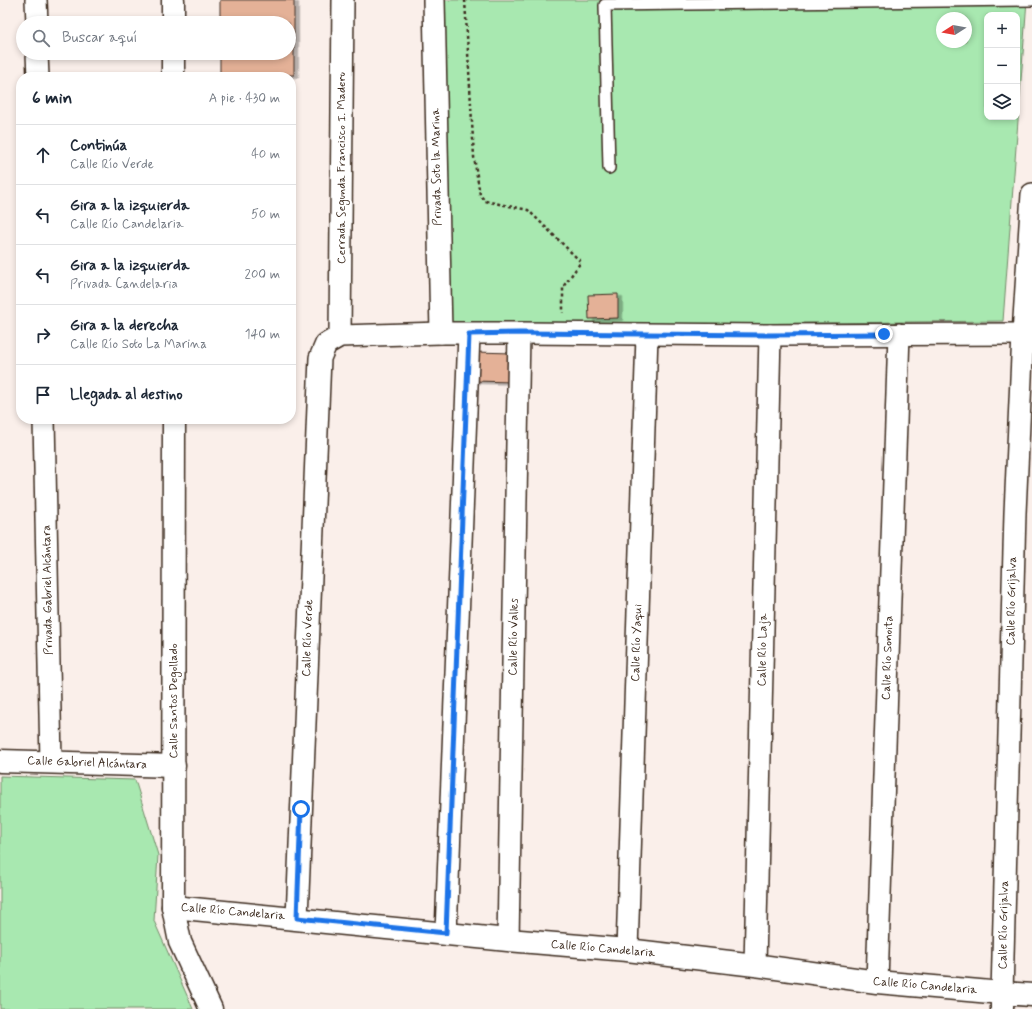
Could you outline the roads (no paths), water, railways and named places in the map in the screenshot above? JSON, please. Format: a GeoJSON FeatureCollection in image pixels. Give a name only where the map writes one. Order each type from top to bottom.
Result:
{"type":"FeatureCollection","features":[{"type":"Feature","properties":{"kind":"main road"},"geometry":{"type":"LineString","coordinates":[[173,0],[173,16]]}},
{"type":"Feature","properties":{"kind":"main road"},"geometry":{"type":"LineString","coordinates":[[173,60],[173,72]]}},
{"type":"Feature","properties":{"kind":"main road","name":"Calle Santos Degollado"},"geometry":{"type":"LineString","coordinates":[[174,424],[173,907],[180,942],[211,1009]]}},
{"type":"Feature","properties":{"kind":"main road","name":"Calle Gabriel Alcántara"},"geometry":{"type":"LineString","coordinates":[[0,761],[174,766]]}},
{"type":"Feature","properties":{"kind":"main road","name":"Calle Río Candelaria"},"geometry":{"type":"LineString","coordinates":[[173,907],[297,918],[508,940],[627,950],[756,965],[1002,1001],[1032,995]]}},
{"type":"Feature","properties":{"kind":"street"},"geometry":{"type":"LineString","coordinates":[[36,0],[37,16]]}},
{"type":"Feature","properties":{"kind":"street","name":"Cerrada Segunda Francisco I. Madero"},"geometry":{"type":"LineString","coordinates":[[340,336],[343,0]]}},
{"type":"Feature","properties":{"kind":"street","name":"Privada Soto la Marina"},"geometry":{"type":"LineString","coordinates":[[434,0],[441,333]]}},
{"type":"Feature","properties":{"kind":"street"},"geometry":{"type":"LineString","coordinates":[[37,60],[38,72]]}},
{"type":"Feature","properties":{"kind":"street","name":"Calle Río Grijalva"},"geometry":{"type":"LineString","coordinates":[[1002,1001],[1023,514],[1023,334],[1032,194]]}},
{"type":"Feature","properties":{"kind":"street"},"geometry":{"type":"LineString","coordinates":[[340,336],[441,333],[647,335],[1023,334]]}},
{"type":"Feature","properties":{"kind":"street","name":"Calle Río Valles"},"geometry":{"type":"LineString","coordinates":[[508,940],[520,333]]}},
{"type":"Feature","properties":{"kind":"street"},"geometry":{"type":"LineString","coordinates":[[446,933],[469,334]]}},
{"type":"Feature","properties":{"kind":"street","name":"Calle Río Sonoita"},"geometry":{"type":"LineString","coordinates":[[878,982],[899,334]]}},
{"type":"Feature","properties":{"kind":"street","name":"Calle Río Yaqui"},"geometry":{"type":"LineString","coordinates":[[627,950],[647,335]]}},
{"type":"Feature","properties":{"kind":"street","name":"Calle Río Laja"},"geometry":{"type":"LineString","coordinates":[[756,965],[770,335]]}},
{"type":"Feature","properties":{"kind":"street","name":"Calle Río Verde"},"geometry":{"type":"LineString","coordinates":[[297,918],[320,358],[326,344],[340,336]]}},
{"type":"Feature","properties":{"kind":"street","name":"Privada Gabriel Alcántara"},"geometry":{"type":"LineString","coordinates":[[44,424],[51,762]]}},
{"type":"Feature","properties":{"kind":"lane"},"geometry":{"type":"LineString","coordinates":[[609,168],[605,5],[1032,0]]}}]}
